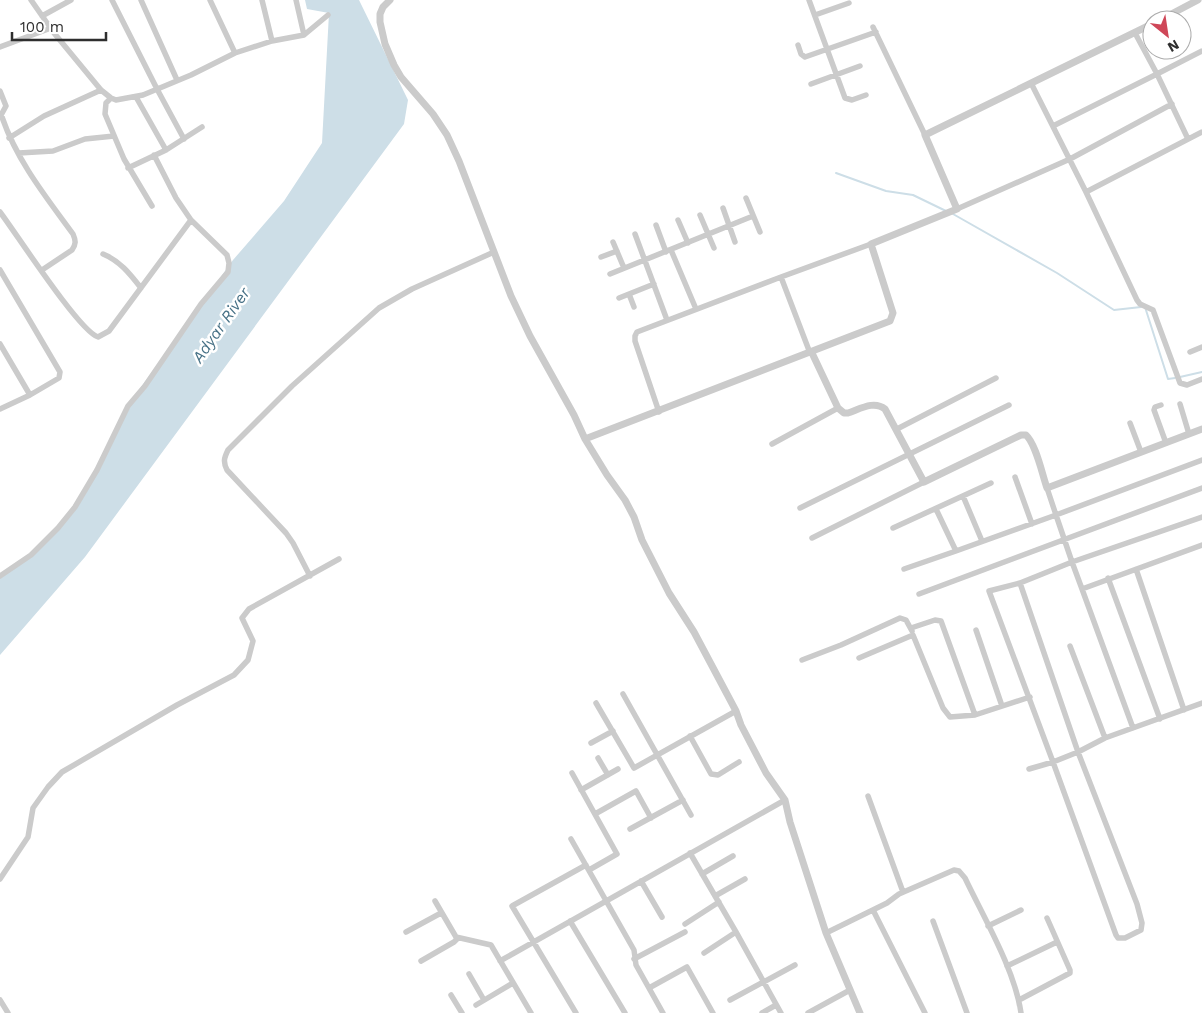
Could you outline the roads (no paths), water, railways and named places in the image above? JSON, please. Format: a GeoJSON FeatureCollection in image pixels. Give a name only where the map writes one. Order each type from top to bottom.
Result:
{"type":"FeatureCollection","features":[{"type":"Feature","properties":{"kind":"street"},"geometry":{"type":"LineString","coordinates":[[31,0],[51,28],[102,90],[111,98],[124,100],[157,89],[235,53],[272,41],[304,35],[328,15]]}},
{"type":"Feature","properties":{"kind":"street"},"geometry":{"type":"LineString","coordinates":[[42,16],[71,0]]}},
{"type":"Feature","properties":{"kind":"street"},"geometry":{"type":"LineString","coordinates":[[112,0],[184,139]]}},
{"type":"Feature","properties":{"kind":"street"},"geometry":{"type":"LineString","coordinates":[[141,0],[178,80]]}},
{"type":"Feature","properties":{"kind":"street"},"geometry":{"type":"LineString","coordinates":[[210,0],[235,53]]}},
{"type":"Feature","properties":{"kind":"street"},"geometry":{"type":"LineString","coordinates":[[262,0],[272,41]]}},
{"type":"Feature","properties":{"kind":"street"},"geometry":{"type":"LineString","coordinates":[[296,0],[304,35]]}},
{"type":"Feature","properties":{"kind":"street"},"geometry":{"type":"LineString","coordinates":[[390,0],[383,7],[380,14],[385,44],[401,77],[433,114],[447,135],[459,161],[511,296],[530,336],[574,415],[585,439],[625,500],[634,517],[642,540],[669,594],[694,632],[766,773],[785,800],[790,822],[826,933],[860,1013]]}},
{"type":"Feature","properties":{"kind":"street"},"geometry":{"type":"LineString","coordinates":[[809,0],[845,98],[852,100],[866,95]]}},
{"type":"Feature","properties":{"kind":"street"},"geometry":{"type":"LineString","coordinates":[[1179,10],[1198,0]]}},
{"type":"Feature","properties":{"kind":"street"},"geometry":{"type":"LineString","coordinates":[[815,15],[849,3]]}},
{"type":"Feature","properties":{"kind":"street"},"geometry":{"type":"LineString","coordinates":[[0,47],[51,28]]}},
{"type":"Feature","properties":{"kind":"street"},"geometry":{"type":"LineString","coordinates":[[925,135],[1142,29]]}},
{"type":"Feature","properties":{"kind":"street"},"geometry":{"type":"LineString","coordinates":[[798,45],[803,57],[875,30],[925,135],[957,209]]}},
{"type":"Feature","properties":{"kind":"street"},"geometry":{"type":"LineString","coordinates":[[1135,33],[1188,139]]}},
{"type":"Feature","properties":{"kind":"street"},"geometry":{"type":"LineString","coordinates":[[1053,126],[1202,51]]}},
{"type":"Feature","properties":{"kind":"street"},"geometry":{"type":"LineString","coordinates":[[811,84],[860,66]]}},
{"type":"Feature","properties":{"kind":"street"},"geometry":{"type":"LineString","coordinates":[[1031,83],[1070,159],[1137,300],[1140,304],[1153,310],[1180,383],[1187,385],[1202,378]]}},
{"type":"Feature","properties":{"kind":"street"},"geometry":{"type":"LineString","coordinates":[[9,138],[44,116],[102,90]]}},
{"type":"Feature","properties":{"kind":"street"},"geometry":{"type":"LineString","coordinates":[[0,91],[6,106],[1,117],[9,138],[19,152],[31,176],[73,234],[76,241],[72,250],[42,270]]}},
{"type":"Feature","properties":{"kind":"street"},"geometry":{"type":"LineString","coordinates":[[136,97],[166,150]]}},
{"type":"Feature","properties":{"kind":"street"},"geometry":{"type":"LineString","coordinates":[[111,98],[106,103],[105,108],[114,136],[128,168],[152,206]]}},
{"type":"Feature","properties":{"kind":"street"},"geometry":{"type":"LineString","coordinates":[[659,412],[635,341],[637,332],[871,244],[957,209],[1070,159],[1172,104]]}},
{"type":"Feature","properties":{"kind":"street"},"geometry":{"type":"LineString","coordinates":[[128,168],[166,150],[202,126]]}},
{"type":"Feature","properties":{"kind":"street"},"geometry":{"type":"LineString","coordinates":[[1086,192],[1202,132]]}},
{"type":"Feature","properties":{"kind":"street"},"geometry":{"type":"LineString","coordinates":[[19,152],[54,150],[85,139],[114,136]]}},
{"type":"Feature","properties":{"kind":"street"},"geometry":{"type":"LineString","coordinates":[[0,576],[31,555],[58,528],[75,507],[97,470],[128,406],[145,386],[201,304],[228,272],[229,263],[227,255],[191,220],[176,198],[154,155]]}},
{"type":"Feature","properties":{"kind":"street"},"geometry":{"type":"LineString","coordinates":[[746,198],[760,232]]}},
{"type":"Feature","properties":{"kind":"street"},"geometry":{"type":"LineString","coordinates":[[723,208],[735,242]]}},
{"type":"Feature","properties":{"kind":"street"},"geometry":{"type":"LineString","coordinates":[[0,212],[88,330],[98,337],[109,331],[191,220]]}},
{"type":"Feature","properties":{"kind":"street"},"geometry":{"type":"LineString","coordinates":[[700,215],[714,248]]}},
{"type":"Feature","properties":{"kind":"street"},"geometry":{"type":"LineString","coordinates":[[610,274],[753,216]]}},
{"type":"Feature","properties":{"kind":"street"},"geometry":{"type":"LineString","coordinates":[[678,220],[688,243]]}},
{"type":"Feature","properties":{"kind":"street"},"geometry":{"type":"LineString","coordinates":[[656,225],[696,310]]}},
{"type":"Feature","properties":{"kind":"street"},"geometry":{"type":"LineString","coordinates":[[635,234],[667,320]]}},
{"type":"Feature","properties":{"kind":"street"},"geometry":{"type":"LineString","coordinates":[[613,242],[624,268]]}},
{"type":"Feature","properties":{"kind":"street"},"geometry":{"type":"LineString","coordinates":[[585,439],[885,324],[893,318],[893,313],[871,244]]}},
{"type":"Feature","properties":{"kind":"street"},"geometry":{"type":"LineString","coordinates":[[601,257],[617,251]]}},
{"type":"Feature","properties":{"kind":"street"},"geometry":{"type":"LineString","coordinates":[[310,576],[293,543],[277,523],[227,470],[224,464],[224,457],[228,450],[292,386],[379,308],[412,289],[494,252]]}},
{"type":"Feature","properties":{"kind":"street"},"geometry":{"type":"LineString","coordinates":[[103,254],[112,257],[122,264],[141,288]]}},
{"type":"Feature","properties":{"kind":"street"},"geometry":{"type":"LineString","coordinates":[[0,270],[60,372],[59,378],[30,396],[0,408]]}},
{"type":"Feature","properties":{"kind":"street"},"geometry":{"type":"LineString","coordinates":[[781,277],[811,353],[838,408],[844,413],[875,404],[885,409],[924,482]]}},
{"type":"Feature","properties":{"kind":"street"},"geometry":{"type":"LineString","coordinates":[[619,298],[654,284]]}},
{"type":"Feature","properties":{"kind":"street"},"geometry":{"type":"LineString","coordinates":[[629,294],[634,307]]}},
{"type":"Feature","properties":{"kind":"street"},"geometry":{"type":"LineString","coordinates":[[0,344],[30,396]]}},
{"type":"Feature","properties":{"kind":"street"},"geometry":{"type":"LineString","coordinates":[[1190,352],[1202,346]]}},
{"type":"Feature","properties":{"kind":"street"},"geometry":{"type":"LineString","coordinates":[[896,429],[996,378]]}},
{"type":"Feature","properties":{"kind":"street"},"geometry":{"type":"LineString","coordinates":[[1180,404],[1189,434]]}},
{"type":"Feature","properties":{"kind":"street"},"geometry":{"type":"LineString","coordinates":[[1161,405],[1154,410],[1166,443]]}},
{"type":"Feature","properties":{"kind":"street"},"geometry":{"type":"LineString","coordinates":[[800,508],[1009,406]]}},
{"type":"Feature","properties":{"kind":"street"},"geometry":{"type":"LineString","coordinates":[[772,444],[838,408]]}},
{"type":"Feature","properties":{"kind":"street"},"geometry":{"type":"LineString","coordinates":[[1130,423],[1141,452]]}},
{"type":"Feature","properties":{"kind":"street"},"geometry":{"type":"LineString","coordinates":[[1047,488],[1202,429]]}},
{"type":"Feature","properties":{"kind":"street"},"geometry":{"type":"LineString","coordinates":[[812,538],[924,482],[1022,435],[1026,435],[1033,446],[1064,540],[1133,728]]}},
{"type":"Feature","properties":{"kind":"street"},"geometry":{"type":"LineString","coordinates":[[904,569],[1032,524],[1202,460]]}},
{"type":"Feature","properties":{"kind":"street"},"geometry":{"type":"LineString","coordinates":[[1016,477],[1032,524]]}},
{"type":"Feature","properties":{"kind":"street"},"geometry":{"type":"LineString","coordinates":[[893,528],[991,483]]}},
{"type":"Feature","properties":{"kind":"street"},"geometry":{"type":"LineString","coordinates":[[919,594],[1202,488]]}},
{"type":"Feature","properties":{"kind":"street"},"geometry":{"type":"LineString","coordinates":[[963,496],[982,541]]}},
{"type":"Feature","properties":{"kind":"street"},"geometry":{"type":"LineString","coordinates":[[936,509],[956,551]]}},
{"type":"Feature","properties":{"kind":"street"},"geometry":{"type":"LineString","coordinates":[[1020,583],[1078,752],[1129,881],[1142,923],[1141,930],[1125,938],[1118,938],[1116,935],[1030,697],[989,590],[1020,583],[1072,562],[1202,517]]}},
{"type":"Feature","properties":{"kind":"street"},"geometry":{"type":"LineString","coordinates":[[1082,589],[1108,578],[1202,546]]}},
{"type":"Feature","properties":{"kind":"street"},"geometry":{"type":"LineString","coordinates":[[0,879],[28,837],[33,808],[48,786],[62,772],[234,675],[248,660],[253,642],[242,618],[248,609],[339,559]]}},
{"type":"Feature","properties":{"kind":"street"},"geometry":{"type":"LineString","coordinates":[[1136,569],[1184,710]]}},
{"type":"Feature","properties":{"kind":"street"},"geometry":{"type":"LineString","coordinates":[[1108,578],[1160,719]]}},
{"type":"Feature","properties":{"kind":"street"},"geometry":{"type":"LineString","coordinates":[[802,660],[841,645],[900,618],[906,620],[910,628],[946,715],[950,717],[975,715],[1030,697]]}},
{"type":"Feature","properties":{"kind":"street"},"geometry":{"type":"LineString","coordinates":[[910,628],[934,620],[941,621],[975,715]]}},
{"type":"Feature","properties":{"kind":"street"},"geometry":{"type":"LineString","coordinates":[[976,630],[1002,706]]}},
{"type":"Feature","properties":{"kind":"street"},"geometry":{"type":"LineString","coordinates":[[859,658],[913,635]]}},
{"type":"Feature","properties":{"kind":"street"},"geometry":{"type":"LineString","coordinates":[[1070,646],[1105,738]]}},
{"type":"Feature","properties":{"kind":"street"},"geometry":{"type":"LineString","coordinates":[[623,694],[691,815]]}},
{"type":"Feature","properties":{"kind":"street"},"geometry":{"type":"LineString","coordinates":[[596,703],[634,768],[736,711]]}},
{"type":"Feature","properties":{"kind":"street"},"geometry":{"type":"LineString","coordinates":[[1029,769],[1053,762],[1105,738],[1202,703]]}},
{"type":"Feature","properties":{"kind":"street"},"geometry":{"type":"LineString","coordinates":[[592,742],[613,731]]}},
{"type":"Feature","properties":{"kind":"street"},"geometry":{"type":"LineString","coordinates":[[690,736],[711,774],[718,775],[739,762]]}},
{"type":"Feature","properties":{"kind":"street"},"geometry":{"type":"LineString","coordinates":[[598,758],[608,775]]}},
{"type":"Feature","properties":{"kind":"street"},"geometry":{"type":"LineString","coordinates":[[581,790],[618,769]]}},
{"type":"Feature","properties":{"kind":"street"},"geometry":{"type":"LineString","coordinates":[[572,773],[617,854],[587,867],[512,906],[576,1013]]}},
{"type":"Feature","properties":{"kind":"street"},"geometry":{"type":"LineString","coordinates":[[595,814],[636,791],[651,818]]}},
{"type":"Feature","properties":{"kind":"street"},"geometry":{"type":"LineString","coordinates":[[868,796],[903,892]]}},
{"type":"Feature","properties":{"kind":"street"},"geometry":{"type":"LineString","coordinates":[[630,829],[683,800]]}},
{"type":"Feature","properties":{"kind":"street"},"geometry":{"type":"LineString","coordinates":[[500,961],[785,800]]}},
{"type":"Feature","properties":{"kind":"street"},"geometry":{"type":"LineString","coordinates":[[571,839],[634,950],[634,960],[663,1013]]}},
{"type":"Feature","properties":{"kind":"street"},"geometry":{"type":"LineString","coordinates":[[690,854],[781,1013]]}},
{"type":"Feature","properties":{"kind":"street"},"geometry":{"type":"LineString","coordinates":[[702,874],[733,856]]}},
{"type":"Feature","properties":{"kind":"street"},"geometry":{"type":"LineString","coordinates":[[826,933],[873,910],[903,892],[954,870],[959,871],[965,878],[1007,966],[1019,1000],[1021,1013]]}},
{"type":"Feature","properties":{"kind":"street"},"geometry":{"type":"LineString","coordinates":[[715,896],[745,879]]}},
{"type":"Feature","properties":{"kind":"street"},"geometry":{"type":"LineString","coordinates":[[641,881],[662,917]]}},
{"type":"Feature","properties":{"kind":"street"},"geometry":{"type":"LineString","coordinates":[[434,901],[453,934],[458,938],[487,943],[491,946],[531,1013]]}},
{"type":"Feature","properties":{"kind":"street"},"geometry":{"type":"LineString","coordinates":[[685,924],[719,902]]}},
{"type":"Feature","properties":{"kind":"street"},"geometry":{"type":"LineString","coordinates":[[873,910],[925,1013]]}},
{"type":"Feature","properties":{"kind":"street"},"geometry":{"type":"LineString","coordinates":[[988,926],[1021,910]]}},
{"type":"Feature","properties":{"kind":"street"},"geometry":{"type":"LineString","coordinates":[[406,932],[441,913]]}},
{"type":"Feature","properties":{"kind":"street"},"geometry":{"type":"LineString","coordinates":[[1019,1000],[1070,973],[1047,918]]}},
{"type":"Feature","properties":{"kind":"street"},"geometry":{"type":"LineString","coordinates":[[570,921],[626,1013]]}},
{"type":"Feature","properties":{"kind":"street"},"geometry":{"type":"LineString","coordinates":[[933,921],[967,1013]]}},
{"type":"Feature","properties":{"kind":"street"},"geometry":{"type":"LineString","coordinates":[[634,960],[685,932]]}},
{"type":"Feature","properties":{"kind":"street"},"geometry":{"type":"LineString","coordinates":[[704,953],[736,932]]}},
{"type":"Feature","properties":{"kind":"street"},"geometry":{"type":"LineString","coordinates":[[421,961],[458,938]]}},
{"type":"Feature","properties":{"kind":"street"},"geometry":{"type":"LineString","coordinates":[[1007,966],[1057,942]]}},
{"type":"Feature","properties":{"kind":"street"},"geometry":{"type":"LineString","coordinates":[[730,1000],[794,965]]}},
{"type":"Feature","properties":{"kind":"street"},"geometry":{"type":"LineString","coordinates":[[649,988],[687,967],[713,1013]]}},
{"type":"Feature","properties":{"kind":"street"},"geometry":{"type":"LineString","coordinates":[[469,974],[484,1000]]}},
{"type":"Feature","properties":{"kind":"street"},"geometry":{"type":"LineString","coordinates":[[476,1005],[513,983]]}},
{"type":"Feature","properties":{"kind":"street"},"geometry":{"type":"LineString","coordinates":[[808,1013],[850,990]]}},
{"type":"Feature","properties":{"kind":"street"},"geometry":{"type":"LineString","coordinates":[[451,995],[462,1013]]}},
{"type":"Feature","properties":{"kind":"street"},"geometry":{"type":"LineString","coordinates":[[0,1000],[8,1013]]}},
{"type":"Feature","properties":{"kind":"street"},"geometry":{"type":"LineString","coordinates":[[762,1013],[776,1005]]}},
{"type":"Feature","properties":{"kind":"water","name":"Adyar River"},"geometry":{"type":"Polygon","coordinates":[[[305,0],[359,0],[408,100],[404,124],[85,557],[0,655],[0,574],[33,554],[80,500],[141,387],[233,260],[284,201],[322,143],[329,13],[307,9],[305,0]]]}},
{"type":"Feature","properties":{"kind":"waterway"},"geometry":{"type":"LineString","coordinates":[[836,173],[886,191],[913,195],[946,211]]}},
{"type":"Feature","properties":{"kind":"waterway"},"geometry":{"type":"LineString","coordinates":[[953,214],[1057,273],[1114,310],[1141,307]]}},
{"type":"Feature","properties":{"kind":"waterway"},"geometry":{"type":"LineString","coordinates":[[1145,307],[1168,379],[1175,378]]}},
{"type":"Feature","properties":{"kind":"waterway"},"geometry":{"type":"LineString","coordinates":[[1180,377],[1202,372]]}}]}
